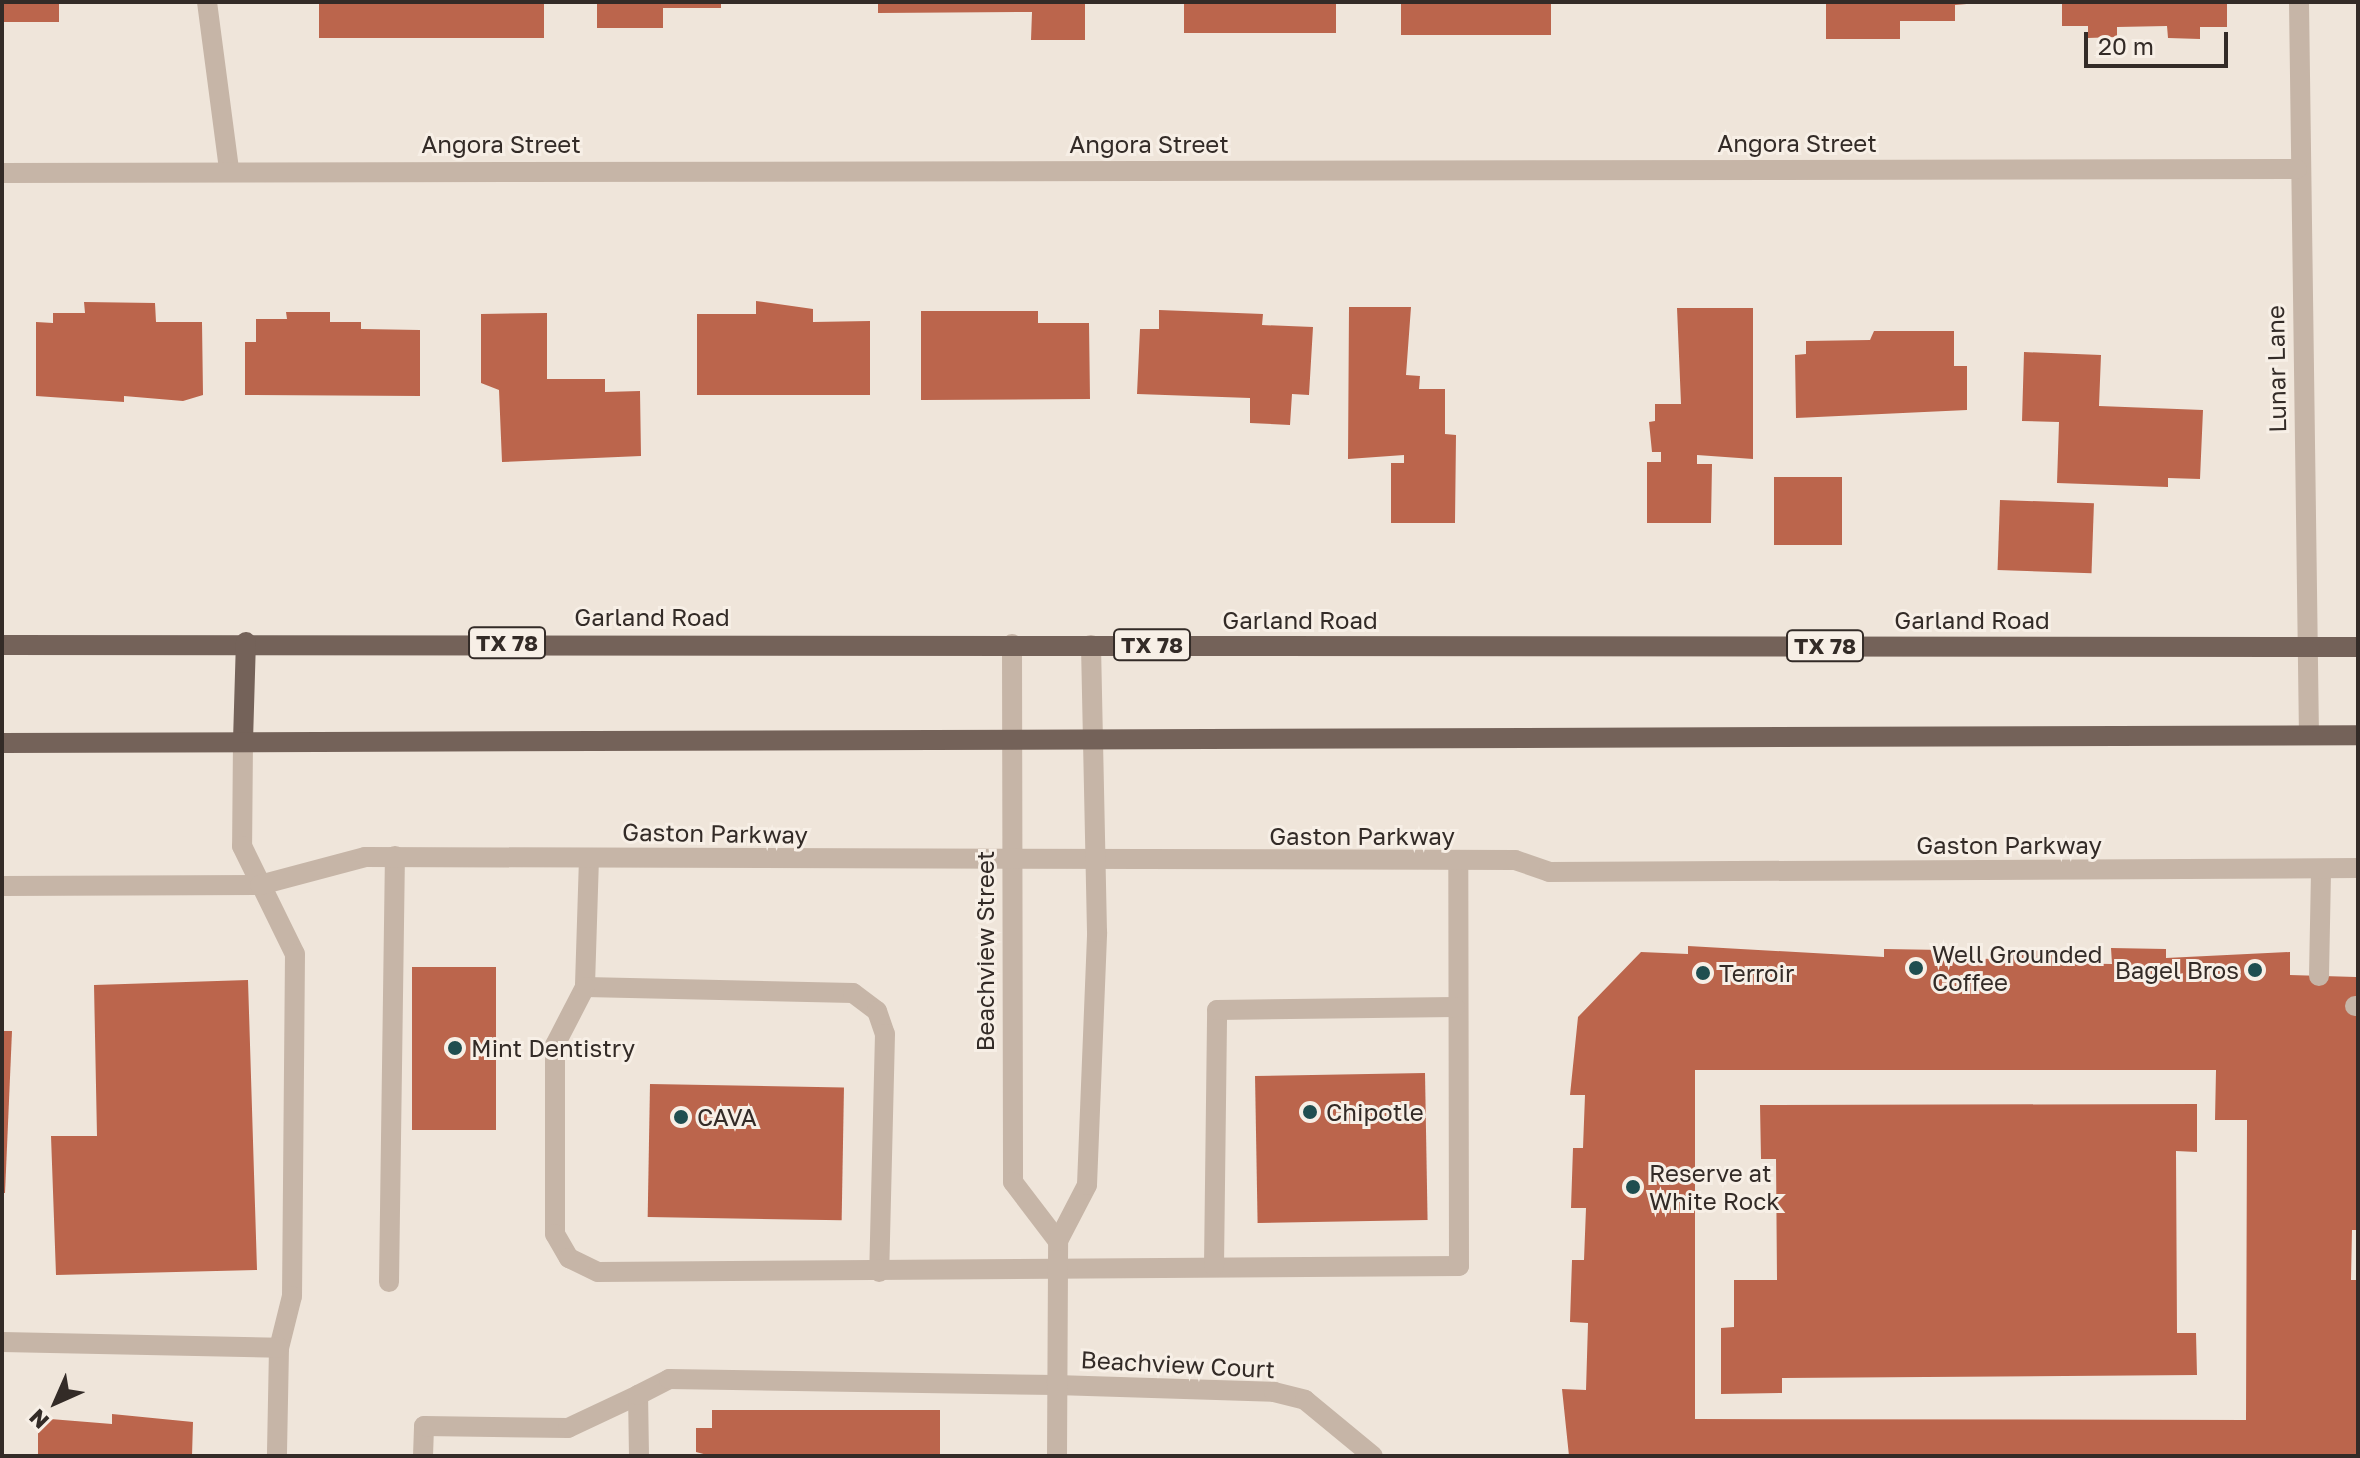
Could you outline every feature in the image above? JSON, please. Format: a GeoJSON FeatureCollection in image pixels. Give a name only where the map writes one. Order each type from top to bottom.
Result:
{"type":"FeatureCollection","features":[{"type":"Feature","properties":{"kind":"main road","name":"Garland Road"},"geometry":{"type":"LineString","coordinates":[[2,645],[246,642],[2358,647]]}},
{"type":"Feature","properties":{"kind":"main road"},"geometry":{"type":"LineString","coordinates":[[243,741],[246,642]]}},
{"type":"Feature","properties":{"kind":"main road"},"geometry":{"type":"LineString","coordinates":[[2,743],[1095,743],[2358,735]]}},
{"type":"Feature","properties":{"kind":"street"},"geometry":{"type":"LineString","coordinates":[[207,2],[229,170]]}},
{"type":"Feature","properties":{"kind":"street","name":"Lunar Lane"},"geometry":{"type":"LineString","coordinates":[[2299,2],[2297,169],[2309,735]]}},
{"type":"Feature","properties":{"kind":"street","name":"Angora Street"},"geometry":{"type":"LineString","coordinates":[[2,173],[229,170],[2297,169]]}},
{"type":"Feature","properties":{"kind":"street","name":"Beachview Street"},"geometry":{"type":"LineString","coordinates":[[1012,644],[1013,1182],[1058,1241]]}},
{"type":"Feature","properties":{"kind":"street"},"geometry":{"type":"LineString","coordinates":[[1057,1456],[1058,1241],[1087,1185],[1100,862],[1091,645]]}},
{"type":"Feature","properties":{"kind":"street"},"geometry":{"type":"LineString","coordinates":[[243,741],[242,846],[295,954],[292,1296],[279,1348],[277,1456]]}},
{"type":"Feature","properties":{"kind":"street"},"geometry":{"type":"LineString","coordinates":[[389,1282],[395,856]]}},
{"type":"Feature","properties":{"kind":"street","name":"Gaston Parkway"},"geometry":{"type":"LineString","coordinates":[[2,886],[260,885],[365,857],[395,856],[1100,862],[1515,860],[1549,872],[2321,872],[2358,868]]}},
{"type":"Feature","properties":{"kind":"street"},"geometry":{"type":"LineString","coordinates":[[589,858],[585,987],[555,1045],[555,1234],[569,1258],[598,1272],[1459,1266],[1455,1007],[1458,861]]}},
{"type":"Feature","properties":{"kind":"street"},"geometry":{"type":"LineString","coordinates":[[2319,976],[2321,872]]}},
{"type":"Feature","properties":{"kind":"street"},"geometry":{"type":"LineString","coordinates":[[585,987],[853,993],[877,1011],[885,1034],[879,1272]]}},
{"type":"Feature","properties":{"kind":"street"},"geometry":{"type":"LineString","coordinates":[[1214,1266],[1217,1010],[1455,1007]]}},
{"type":"Feature","properties":{"kind":"street"},"geometry":{"type":"LineString","coordinates":[[2,1342],[279,1348]]}},
{"type":"Feature","properties":{"kind":"street","name":"Beachview Court"},"geometry":{"type":"LineString","coordinates":[[423,1456],[424,1426],[568,1428],[669,1379],[1274,1392],[1305,1400],[1373,1456]]}},
{"type":"Feature","properties":{"kind":"street"},"geometry":{"type":"LineString","coordinates":[[638,1395],[639,1456]]}},
{"type":"Feature","properties":{"kind":"building"},"geometry":{"type":"Polygon","coordinates":[[[2,2],[59,2],[59,22],[2,22],[2,2]]]}},
{"type":"Feature","properties":{"kind":"building"},"geometry":{"type":"Polygon","coordinates":[[[319,2],[544,2],[544,38],[319,38],[319,2]]]}},
{"type":"Feature","properties":{"kind":"building"},"geometry":{"type":"Polygon","coordinates":[[[597,2],[721,2],[721,8],[663,8],[663,28],[597,28],[597,2]]]}},
{"type":"Feature","properties":{"kind":"building"},"geometry":{"type":"Polygon","coordinates":[[[878,2],[1085,2],[1085,40],[1031,40],[1032,12],[878,13],[878,2]]]}},
{"type":"Feature","properties":{"kind":"building"},"geometry":{"type":"Polygon","coordinates":[[[1184,2],[1336,2],[1336,33],[1184,33],[1184,2]]]}},
{"type":"Feature","properties":{"kind":"building"},"geometry":{"type":"Polygon","coordinates":[[[1401,2],[1551,2],[1551,35],[1401,35],[1401,2]]]}},
{"type":"Feature","properties":{"kind":"building"},"geometry":{"type":"Polygon","coordinates":[[[1826,2],[1990,2],[1955,5],[1955,21],[1900,21],[1900,39],[1826,39],[1826,2]]]}},
{"type":"Feature","properties":{"kind":"building"},"geometry":{"type":"Polygon","coordinates":[[[2062,2],[2227,2],[2227,27],[2200,27],[2200,39],[2168,38],[2167,26],[2117,27],[2117,37],[2088,38],[2088,26],[2062,26],[2062,2]]]}},
{"type":"Feature","properties":{"kind":"building"},"geometry":{"type":"Polygon","coordinates":[[[756,301],[813,309],[813,322],[870,321],[870,395],[697,395],[697,314],[756,314],[756,301]]]}},
{"type":"Feature","properties":{"kind":"building"},"geometry":{"type":"Polygon","coordinates":[[[84,302],[155,303],[156,322],[202,322],[203,395],[183,401],[124,396],[124,402],[36,396],[36,322],[53,323],[53,313],[85,313],[84,302]]]}},
{"type":"Feature","properties":{"kind":"building"},"geometry":{"type":"Polygon","coordinates":[[[1349,307],[1411,307],[1406,375],[1420,376],[1419,389],[1445,389],[1445,434],[1456,435],[1455,523],[1391,523],[1391,463],[1404,463],[1404,455],[1348,459],[1349,307]]]}},
{"type":"Feature","properties":{"kind":"building"},"geometry":{"type":"Polygon","coordinates":[[[1677,308],[1753,308],[1753,459],[1697,455],[1697,464],[1712,464],[1711,523],[1647,523],[1647,462],[1661,462],[1661,452],[1652,452],[1649,422],[1655,421],[1655,404],[1681,404],[1677,308]]]}},
{"type":"Feature","properties":{"kind":"building"},"geometry":{"type":"Polygon","coordinates":[[[1159,310],[1263,314],[1262,325],[1313,327],[1309,395],[1292,394],[1290,425],[1250,423],[1250,398],[1137,394],[1140,329],[1159,329],[1159,310]]]}},
{"type":"Feature","properties":{"kind":"building"},"geometry":{"type":"Polygon","coordinates":[[[921,311],[1038,311],[1038,323],[1089,323],[1090,399],[921,400],[921,311]]]}},
{"type":"Feature","properties":{"kind":"building"},"geometry":{"type":"Polygon","coordinates":[[[286,312],[330,312],[330,322],[361,322],[361,329],[420,330],[420,396],[245,395],[245,342],[256,342],[256,319],[287,319],[286,312]]]}},
{"type":"Feature","properties":{"kind":"building"},"geometry":{"type":"Polygon","coordinates":[[[547,313],[547,379],[605,379],[605,392],[640,391],[641,456],[502,462],[499,390],[481,383],[481,314],[547,313]]]}},
{"type":"Feature","properties":{"kind":"building"},"geometry":{"type":"Polygon","coordinates":[[[1874,331],[1954,331],[1954,366],[1967,366],[1967,410],[1796,418],[1795,355],[1806,354],[1806,341],[1870,340],[1874,331]]]}},
{"type":"Feature","properties":{"kind":"building"},"geometry":{"type":"Polygon","coordinates":[[[2024,352],[2101,355],[2099,406],[2203,410],[2200,479],[2168,478],[2168,487],[2057,483],[2059,422],[2022,421],[2024,352]]]}},
{"type":"Feature","properties":{"kind":"building"},"geometry":{"type":"Polygon","coordinates":[[[1774,477],[1842,477],[1842,545],[1774,545],[1774,477]]]}},
{"type":"Feature","properties":{"kind":"building"},"geometry":{"type":"Polygon","coordinates":[[[2000,500],[2094,503],[2091,573],[1998,570],[2000,500]]]}},
{"type":"Feature","properties":{"kind":"building","name":"Reserve at White Rock"},"geometry":{"type":"Polygon","coordinates":[[[1688,946],[1884,957],[1884,949],[1943,950],[1943,958],[1996,959],[1996,950],[2060,951],[2059,963],[2112,964],[2111,948],[2166,949],[2166,958],[2290,952],[2290,975],[2356,977],[2358,1230],[2352,1230],[2351,1280],[2358,1280],[2358,1456],[1569,1456],[1562,1389],[1586,1390],[1588,1323],[1570,1322],[1572,1260],[1584,1260],[1586,1208],[1571,1208],[1573,1148],[1583,1148],[1585,1095],[1570,1095],[1578,1017],[1641,952],[1688,954],[1688,946]],[[1695,1070],[1695,1419],[2246,1420],[2247,1120],[2215,1120],[2216,1070],[1695,1070]]]}},
{"type":"Feature","properties":{"kind":"building","name":"Mint Dentistry"},"geometry":{"type":"Polygon","coordinates":[[[412,967],[496,967],[496,1130],[412,1130],[412,967]]]}},
{"type":"Feature","properties":{"kind":"building"},"geometry":{"type":"Polygon","coordinates":[[[248,980],[257,1270],[56,1275],[51,1136],[97,1136],[94,985],[248,980]]]}},
{"type":"Feature","properties":{"kind":"building"},"geometry":{"type":"Polygon","coordinates":[[[2,1031],[12,1031],[5,1193],[2,1193],[2,1031]]]}},
{"type":"Feature","properties":{"kind":"building"},"geometry":{"type":"Polygon","coordinates":[[[1425,1073],[1428,1220],[1258,1223],[1255,1076],[1425,1073]]]}},
{"type":"Feature","properties":{"kind":"building"},"geometry":{"type":"Polygon","coordinates":[[[650,1084],[844,1087],[842,1220],[648,1217],[650,1084]]]}},
{"type":"Feature","properties":{"kind":"building"},"geometry":{"type":"Polygon","coordinates":[[[2197,1104],[2197,1152],[2176,1151],[2177,1333],[2196,1333],[2197,1375],[1782,1378],[1782,1393],[1721,1394],[1721,1328],[1734,1327],[1734,1280],[1777,1280],[1776,1159],[1761,1159],[1760,1105],[2197,1104]]]}},
{"type":"Feature","properties":{"kind":"building"},"geometry":{"type":"Polygon","coordinates":[[[712,1410],[940,1410],[940,1456],[711,1456],[696,1452],[696,1428],[712,1428],[712,1410]]]}},
{"type":"Feature","properties":{"kind":"building"},"geometry":{"type":"Polygon","coordinates":[[[112,1414],[193,1422],[192,1456],[38,1456],[38,1418],[112,1424],[112,1414]]]}},
{"type":"Feature","properties":{"kind":"place","name":"Well Grounded Coffee"},"geometry":{"type":"Point","coordinates":[1916,968]}},
{"type":"Feature","properties":{"kind":"place","name":"Bagel Bros"},"geometry":{"type":"Point","coordinates":[2255,970]}},
{"type":"Feature","properties":{"kind":"place","name":"Terroir"},"geometry":{"type":"Point","coordinates":[1703,973]}},
{"type":"Feature","properties":{"kind":"place","name":"Mint Dentistry"},"geometry":{"type":"Point","coordinates":[455,1048]}},
{"type":"Feature","properties":{"kind":"place","name":"Chipotle"},"geometry":{"type":"Point","coordinates":[1310,1112]}},
{"type":"Feature","properties":{"kind":"place","name":"CAVA"},"geometry":{"type":"Point","coordinates":[681,1117]}},
{"type":"Feature","properties":{"kind":"place","name":"Reserve at White Rock"},"geometry":{"type":"Point","coordinates":[1633,1187]}}]}
